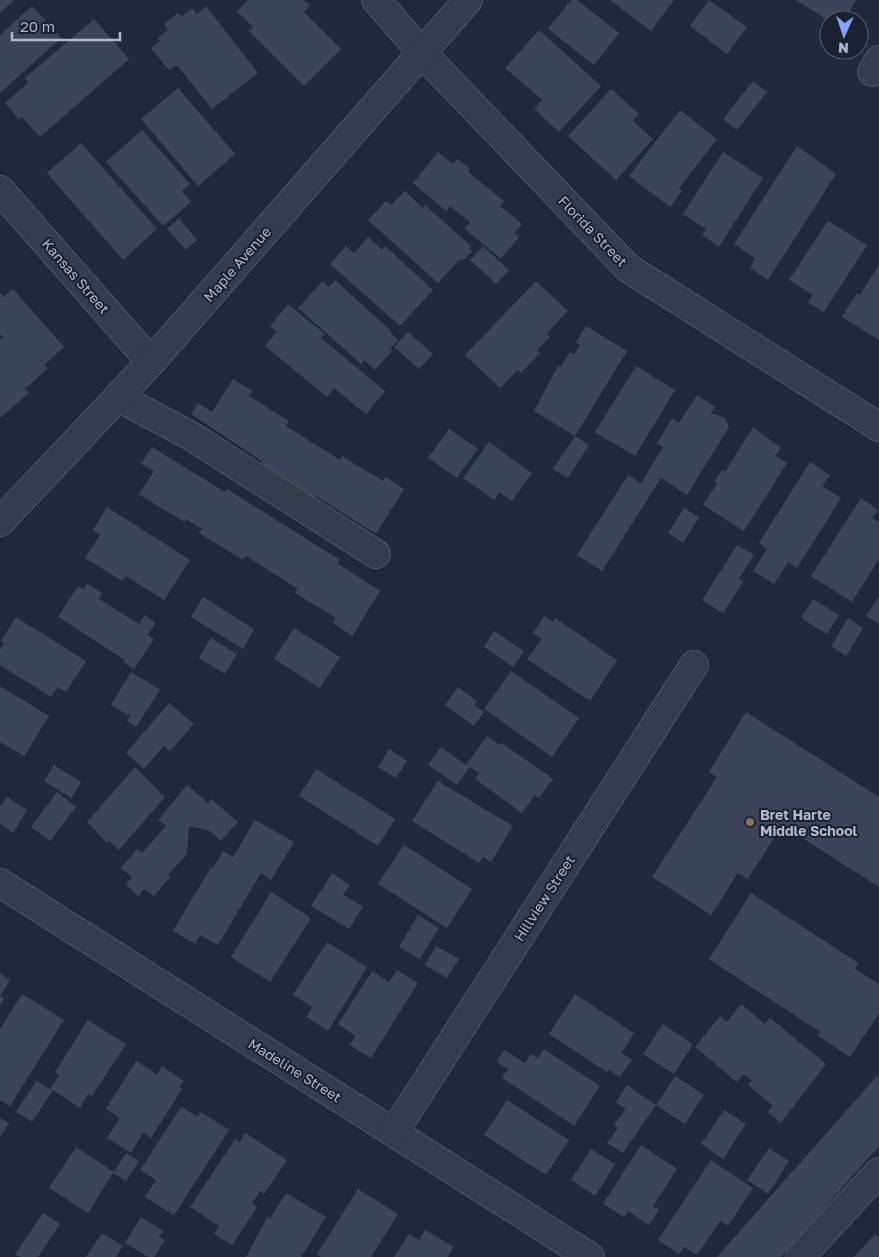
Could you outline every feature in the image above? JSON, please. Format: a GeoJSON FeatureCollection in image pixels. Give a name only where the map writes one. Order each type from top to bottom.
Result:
{"type":"FeatureCollection","features":[{"type":"Feature","properties":{"kind":"street","name":"Florida Street"},"geometry":{"type":"LineString","coordinates":[[376,0],[422,52],[628,268],[879,427]]}},
{"type":"Feature","properties":{"kind":"street","name":"Maple Avenue"},"geometry":{"type":"LineString","coordinates":[[0,522],[151,362],[468,0]]}},
{"type":"Feature","properties":{"kind":"street","name":"Kansas Street"},"geometry":{"type":"LineString","coordinates":[[0,190],[151,362]]}},
{"type":"Feature","properties":{"kind":"street"},"geometry":{"type":"LineString","coordinates":[[118,397],[191,436],[376,554]]}},
{"type":"Feature","properties":{"kind":"street","name":"Hillview Street"},"geometry":{"type":"LineString","coordinates":[[394,1132],[694,665]]}},
{"type":"Feature","properties":{"kind":"street","name":"Madeline Street"},"geometry":{"type":"LineString","coordinates":[[0,883],[590,1257]]}},
{"type":"Feature","properties":{"kind":"street"},"geometry":{"type":"LineString","coordinates":[[800,1257],[879,1172]]}},
{"type":"Feature","properties":{"kind":"building"},"geometry":{"type":"Polygon","coordinates":[[[0,0],[14,0],[0,13],[0,0]]]}},
{"type":"Feature","properties":{"kind":"building"},"geometry":{"type":"Polygon","coordinates":[[[248,0],[304,0],[310,5],[304,12],[341,49],[304,86],[249,31],[253,27],[237,11],[248,0]]]}},
{"type":"Feature","properties":{"kind":"building"},"geometry":{"type":"Polygon","coordinates":[[[571,0],[577,0],[619,33],[594,65],[548,29],[571,0]]]}},
{"type":"Feature","properties":{"kind":"building"},"geometry":{"type":"Polygon","coordinates":[[[610,0],[674,0],[651,31],[610,0]]]}},
{"type":"Feature","properties":{"kind":"building"},"geometry":{"type":"Polygon","coordinates":[[[709,0],[747,27],[727,54],[690,26],[709,0]]]}},
{"type":"Feature","properties":{"kind":"building"},"geometry":{"type":"Polygon","coordinates":[[[796,0],[856,0],[850,10],[819,10],[819,15],[796,0]]]}},
{"type":"Feature","properties":{"kind":"building"},"geometry":{"type":"Polygon","coordinates":[[[32,6],[61,38],[0,93],[0,35],[32,6]]]}},
{"type":"Feature","properties":{"kind":"building"},"geometry":{"type":"Polygon","coordinates":[[[206,6],[258,73],[212,109],[177,65],[169,70],[151,48],[160,41],[158,38],[168,30],[164,24],[178,13],[181,17],[192,8],[197,14],[206,6]]]}},
{"type":"Feature","properties":{"kind":"building"},"geometry":{"type":"Polygon","coordinates":[[[94,19],[129,59],[40,137],[22,117],[19,119],[5,103],[28,83],[25,78],[94,19]]]}},
{"type":"Feature","properties":{"kind":"building"},"geometry":{"type":"Polygon","coordinates":[[[539,30],[601,86],[559,132],[534,109],[542,100],[505,68],[539,30]]]}},
{"type":"Feature","properties":{"kind":"building"},"geometry":{"type":"Polygon","coordinates":[[[753,81],[767,92],[737,130],[723,119],[753,81]]]}},
{"type":"Feature","properties":{"kind":"building"},"geometry":{"type":"Polygon","coordinates":[[[178,88],[235,154],[198,186],[141,119],[178,88]]]}},
{"type":"Feature","properties":{"kind":"building"},"geometry":{"type":"Polygon","coordinates":[[[611,89],[639,114],[633,121],[653,139],[616,180],[568,136],[611,89]]]}},
{"type":"Feature","properties":{"kind":"building"},"geometry":{"type":"Polygon","coordinates":[[[680,110],[717,139],[679,188],[682,191],[670,207],[629,176],[680,110]]]}},
{"type":"Feature","properties":{"kind":"building"},"geometry":{"type":"Polygon","coordinates":[[[142,130],[190,184],[182,191],[191,202],[163,226],[106,162],[142,130]]]}},
{"type":"Feature","properties":{"kind":"building"},"geometry":{"type":"Polygon","coordinates":[[[81,143],[157,229],[123,260],[47,173],[81,143]]]}},
{"type":"Feature","properties":{"kind":"building"},"geometry":{"type":"Polygon","coordinates":[[[797,146],[836,174],[768,280],[750,268],[755,258],[734,244],[797,146]]]}},
{"type":"Feature","properties":{"kind":"building"},"geometry":{"type":"Polygon","coordinates":[[[438,152],[453,164],[458,159],[470,169],[468,172],[504,201],[500,206],[522,224],[515,233],[519,237],[501,259],[465,229],[470,222],[450,206],[446,211],[413,183],[438,152]]]}},
{"type":"Feature","properties":{"kind":"building"},"geometry":{"type":"Polygon","coordinates":[[[723,152],[763,178],[719,247],[702,235],[706,229],[683,214],[723,152]]]}},
{"type":"Feature","properties":{"kind":"building"},"geometry":{"type":"Polygon","coordinates":[[[405,191],[423,208],[425,205],[471,246],[469,248],[472,251],[462,261],[460,259],[438,283],[368,220],[386,201],[391,205],[405,191]]]}},
{"type":"Feature","properties":{"kind":"building"},"geometry":{"type":"Polygon","coordinates":[[[179,218],[197,240],[186,250],[167,229],[179,218]]]}},
{"type":"Feature","properties":{"kind":"building"},"geometry":{"type":"Polygon","coordinates":[[[828,221],[867,245],[824,312],[808,302],[813,295],[789,280],[828,221]]]}},
{"type":"Feature","properties":{"kind":"building"},"geometry":{"type":"Polygon","coordinates":[[[368,237],[382,250],[385,246],[433,290],[400,326],[330,264],[346,246],[354,253],[368,237]]]}},
{"type":"Feature","properties":{"kind":"building"},"geometry":{"type":"Polygon","coordinates":[[[483,246],[509,270],[496,284],[470,260],[483,246]]]}},
{"type":"Feature","properties":{"kind":"building"},"geometry":{"type":"Polygon","coordinates":[[[879,265],[879,340],[842,317],[857,293],[860,295],[879,265]]]}},
{"type":"Feature","properties":{"kind":"building"},"geometry":{"type":"Polygon","coordinates":[[[335,280],[391,331],[398,340],[390,349],[392,351],[375,370],[365,360],[361,364],[298,308],[323,281],[329,287],[335,280]]]}},
{"type":"Feature","properties":{"kind":"building"},"geometry":{"type":"Polygon","coordinates":[[[536,281],[568,311],[547,333],[550,337],[537,350],[540,353],[521,373],[518,370],[500,388],[465,355],[536,281]]]}},
{"type":"Feature","properties":{"kind":"building"},"geometry":{"type":"Polygon","coordinates":[[[13,289],[64,347],[44,365],[48,368],[25,389],[29,393],[0,418],[0,339],[3,337],[0,334],[0,293],[4,297],[13,289]]]}},
{"type":"Feature","properties":{"kind":"building"},"geometry":{"type":"Polygon","coordinates":[[[288,304],[325,334],[321,338],[385,391],[366,414],[334,388],[327,397],[265,346],[277,332],[270,326],[288,304]]]}},
{"type":"Feature","properties":{"kind":"building"},"geometry":{"type":"Polygon","coordinates":[[[586,326],[627,351],[575,436],[534,411],[558,366],[561,367],[570,352],[574,355],[580,345],[576,342],[586,326]]]}},
{"type":"Feature","properties":{"kind":"building"},"geometry":{"type":"Polygon","coordinates":[[[408,332],[433,354],[419,369],[394,347],[408,332]]]}},
{"type":"Feature","properties":{"kind":"building"},"geometry":{"type":"Polygon","coordinates":[[[636,366],[675,390],[635,456],[595,432],[636,366]]]}},
{"type":"Feature","properties":{"kind":"building"},"geometry":{"type":"Polygon","coordinates":[[[233,379],[252,391],[249,396],[289,421],[286,426],[340,460],[342,456],[383,481],[386,477],[404,489],[376,534],[316,496],[313,501],[260,467],[263,462],[191,414],[198,403],[212,412],[233,379]]]}},
{"type":"Feature","properties":{"kind":"building"},"geometry":{"type":"Polygon","coordinates":[[[697,395],[715,407],[710,415],[715,414],[725,418],[729,427],[687,495],[661,478],[602,571],[577,555],[628,475],[641,483],[663,447],[657,443],[672,419],[679,423],[697,395]]]}},
{"type":"Feature","properties":{"kind":"building"},"geometry":{"type":"Polygon","coordinates":[[[753,427],[781,448],[775,456],[787,463],[744,531],[703,505],[717,484],[714,482],[722,470],[725,472],[753,427]]]}},
{"type":"Feature","properties":{"kind":"building"},"geometry":{"type":"Polygon","coordinates":[[[449,429],[478,449],[457,478],[428,458],[449,429]]]}},
{"type":"Feature","properties":{"kind":"building"},"geometry":{"type":"Polygon","coordinates":[[[575,436],[589,445],[568,478],[553,469],[575,436]]]}},
{"type":"Feature","properties":{"kind":"building"},"geometry":{"type":"Polygon","coordinates":[[[489,442],[532,473],[512,501],[499,492],[494,500],[463,478],[489,442]]]}},
{"type":"Feature","properties":{"kind":"building"},"geometry":{"type":"Polygon","coordinates":[[[152,447],[225,492],[227,489],[340,560],[338,564],[380,591],[352,636],[333,623],[336,618],[295,593],[298,589],[246,556],[243,560],[199,533],[202,529],[186,519],[184,522],[139,494],[154,471],[141,464],[152,447]]]}},
{"type":"Feature","properties":{"kind":"building"},"geometry":{"type":"Polygon","coordinates":[[[810,462],[830,475],[822,486],[841,498],[797,568],[788,562],[774,584],[753,571],[767,549],[759,543],[810,462]]]}},
{"type":"Feature","properties":{"kind":"building"},"geometry":{"type":"Polygon","coordinates":[[[861,498],[878,510],[872,518],[879,522],[879,559],[852,602],[811,576],[861,498]]]}},
{"type":"Feature","properties":{"kind":"building"},"geometry":{"type":"Polygon","coordinates":[[[107,507],[190,560],[164,600],[126,576],[122,581],[85,558],[100,535],[93,530],[107,507]]]}},
{"type":"Feature","properties":{"kind":"building"},"geometry":{"type":"Polygon","coordinates":[[[684,508],[699,517],[683,543],[668,533],[684,508]]]}},
{"type":"Feature","properties":{"kind":"building"},"geometry":{"type":"Polygon","coordinates":[[[737,545],[754,555],[739,579],[743,582],[723,613],[702,600],[737,545]]]}},
{"type":"Feature","properties":{"kind":"building"},"geometry":{"type":"Polygon","coordinates":[[[87,584],[102,593],[99,599],[139,624],[145,615],[155,623],[148,635],[154,639],[134,669],[123,662],[125,660],[58,617],[78,586],[84,589],[87,584]]]}},
{"type":"Feature","properties":{"kind":"building"},"geometry":{"type":"Polygon","coordinates":[[[879,596],[879,624],[866,616],[879,596]]]}},
{"type":"Feature","properties":{"kind":"building"},"geometry":{"type":"Polygon","coordinates":[[[203,597],[254,629],[243,649],[191,617],[203,597]]]}},
{"type":"Feature","properties":{"kind":"building"},"geometry":{"type":"Polygon","coordinates":[[[813,599],[839,615],[827,634],[801,618],[813,599]]]}},
{"type":"Feature","properties":{"kind":"building"},"geometry":{"type":"Polygon","coordinates":[[[544,616],[553,622],[555,618],[617,660],[590,701],[527,659],[542,639],[533,633],[544,616]]]}},
{"type":"Feature","properties":{"kind":"building"},"geometry":{"type":"Polygon","coordinates":[[[16,617],[86,661],[66,692],[58,687],[51,697],[0,665],[0,650],[4,643],[1,641],[16,617]]]}},
{"type":"Feature","properties":{"kind":"building"},"geometry":{"type":"Polygon","coordinates":[[[848,618],[863,628],[846,656],[831,646],[848,618]]]}},
{"type":"Feature","properties":{"kind":"building"},"geometry":{"type":"Polygon","coordinates":[[[294,628],[340,657],[320,688],[274,659],[294,628]]]}},
{"type":"Feature","properties":{"kind":"building"},"geometry":{"type":"Polygon","coordinates":[[[494,631],[524,651],[513,667],[484,647],[494,631]]]}},
{"type":"Feature","properties":{"kind":"building"},"geometry":{"type":"Polygon","coordinates":[[[211,638],[237,654],[225,674],[199,658],[211,638]]]}},
{"type":"Feature","properties":{"kind":"building"},"geometry":{"type":"Polygon","coordinates":[[[511,671],[579,718],[552,757],[484,709],[511,671]]]}},
{"type":"Feature","properties":{"kind":"building"},"geometry":{"type":"Polygon","coordinates":[[[131,672],[160,690],[136,727],[127,721],[130,716],[111,705],[131,672]]]}},
{"type":"Feature","properties":{"kind":"building"},"geometry":{"type":"Polygon","coordinates":[[[0,686],[49,716],[24,756],[0,742],[0,686]]]}},
{"type":"Feature","properties":{"kind":"building"},"geometry":{"type":"Polygon","coordinates":[[[458,687],[477,701],[474,705],[484,712],[474,726],[445,705],[458,687]]]}},
{"type":"Feature","properties":{"kind":"building"},"geometry":{"type":"Polygon","coordinates":[[[169,703],[194,724],[170,751],[164,746],[144,769],[126,753],[169,703]]]}},
{"type":"Feature","properties":{"kind":"building"},"geometry":{"type":"Polygon","coordinates":[[[746,712],[879,797],[879,887],[782,825],[748,879],[738,873],[711,915],[652,877],[717,777],[709,772],[746,712]]]}},
{"type":"Feature","properties":{"kind":"building"},"geometry":{"type":"Polygon","coordinates":[[[487,736],[500,745],[502,743],[553,779],[539,798],[535,795],[522,813],[475,779],[479,773],[470,767],[457,785],[428,765],[441,747],[466,765],[487,736]]]}},
{"type":"Feature","properties":{"kind":"building"},"geometry":{"type":"Polygon","coordinates":[[[389,749],[407,761],[396,778],[378,767],[389,749]]]}},
{"type":"Feature","properties":{"kind":"building"},"geometry":{"type":"Polygon","coordinates":[[[54,765],[81,782],[71,798],[44,781],[54,765]]]}},
{"type":"Feature","properties":{"kind":"building"},"geometry":{"type":"Polygon","coordinates":[[[135,767],[165,797],[119,850],[109,841],[107,843],[87,822],[135,767]]]}},
{"type":"Feature","properties":{"kind":"building"},"geometry":{"type":"Polygon","coordinates":[[[316,769],[395,819],[378,846],[299,796],[316,769]]]}},
{"type":"Feature","properties":{"kind":"building"},"geometry":{"type":"Polygon","coordinates":[[[438,781],[513,826],[491,862],[483,857],[479,863],[412,821],[438,781]]]}},
{"type":"Feature","properties":{"kind":"building"},"geometry":{"type":"Polygon","coordinates":[[[187,785],[208,803],[211,799],[238,822],[221,841],[210,831],[189,826],[187,854],[168,875],[170,877],[154,896],[144,889],[138,896],[126,885],[132,877],[121,868],[137,849],[142,853],[166,826],[158,820],[187,785]]]}},
{"type":"Feature","properties":{"kind":"building"},"geometry":{"type":"Polygon","coordinates":[[[57,792],[76,807],[50,841],[31,827],[57,792]]]}},
{"type":"Feature","properties":{"kind":"building"},"geometry":{"type":"Polygon","coordinates":[[[7,797],[27,810],[13,833],[0,824],[0,807],[7,797]]]}},
{"type":"Feature","properties":{"kind":"building"},"geometry":{"type":"Polygon","coordinates":[[[255,820],[294,842],[271,880],[261,873],[218,945],[200,935],[195,944],[173,931],[211,867],[213,868],[223,851],[233,857],[255,820]]]}},
{"type":"Feature","properties":{"kind":"building"},"geometry":{"type":"Polygon","coordinates":[[[404,845],[472,889],[447,928],[378,884],[404,845]]]}},
{"type":"Feature","properties":{"kind":"building"},"geometry":{"type":"Polygon","coordinates":[[[332,873],[350,885],[343,895],[363,906],[349,929],[311,906],[332,873]]]}},
{"type":"Feature","properties":{"kind":"building"},"geometry":{"type":"Polygon","coordinates":[[[271,892],[311,918],[270,982],[231,957],[271,892]]]}},
{"type":"Feature","properties":{"kind":"building"},"geometry":{"type":"Polygon","coordinates":[[[751,893],[858,963],[855,969],[879,984],[879,1013],[850,1057],[818,1036],[820,1032],[709,959],[751,893]]]}},
{"type":"Feature","properties":{"kind":"building"},"geometry":{"type":"Polygon","coordinates":[[[418,915],[439,928],[420,959],[399,947],[418,915]]]}},
{"type":"Feature","properties":{"kind":"building"},"geometry":{"type":"Polygon","coordinates":[[[327,942],[367,967],[328,1031],[306,1017],[312,1007],[293,995],[327,942]]]}},
{"type":"Feature","properties":{"kind":"building"},"geometry":{"type":"Polygon","coordinates":[[[436,946],[459,959],[447,978],[425,965],[436,946]]]}},
{"type":"Feature","properties":{"kind":"building"},"geometry":{"type":"Polygon","coordinates":[[[397,970],[418,983],[371,1058],[350,1045],[355,1036],[338,1024],[372,971],[389,982],[397,970]]]}},
{"type":"Feature","properties":{"kind":"building"},"geometry":{"type":"Polygon","coordinates":[[[0,973],[10,980],[0,996],[0,973]]]}},
{"type":"Feature","properties":{"kind":"building"},"geometry":{"type":"Polygon","coordinates":[[[22,994],[64,1020],[10,1106],[0,1100],[0,1029],[22,994]]]}},
{"type":"Feature","properties":{"kind":"building"},"geometry":{"type":"Polygon","coordinates":[[[575,994],[634,1033],[622,1053],[632,1060],[620,1077],[609,1070],[607,1072],[549,1034],[575,994]]]}},
{"type":"Feature","properties":{"kind":"building"},"geometry":{"type":"Polygon","coordinates":[[[0,996],[4,998],[0,1005],[0,996]]]}},
{"type":"Feature","properties":{"kind":"building"},"geometry":{"type":"Polygon","coordinates":[[[741,1004],[765,1024],[770,1018],[826,1064],[781,1123],[768,1112],[773,1106],[748,1085],[752,1081],[744,1074],[737,1082],[695,1047],[720,1016],[727,1022],[741,1004]]]}},
{"type":"Feature","properties":{"kind":"building"},"geometry":{"type":"Polygon","coordinates":[[[88,1020],[126,1044],[92,1096],[88,1094],[80,1108],[53,1090],[32,1122],[16,1112],[36,1081],[50,1089],[59,1075],[55,1072],[88,1020]]]}},
{"type":"Feature","properties":{"kind":"building"},"geometry":{"type":"Polygon","coordinates":[[[663,1024],[693,1044],[674,1074],[643,1054],[663,1024]]]}},
{"type":"Feature","properties":{"kind":"building"},"geometry":{"type":"Polygon","coordinates":[[[544,1049],[600,1086],[574,1126],[502,1078],[508,1069],[497,1062],[504,1050],[525,1063],[531,1054],[538,1058],[544,1049]]]}},
{"type":"Feature","properties":{"kind":"building"},"geometry":{"type":"Polygon","coordinates":[[[136,1061],[157,1074],[162,1066],[184,1081],[179,1087],[182,1089],[151,1138],[143,1133],[131,1153],[107,1138],[120,1118],[106,1109],[136,1061]]]}},
{"type":"Feature","properties":{"kind":"building"},"geometry":{"type":"Polygon","coordinates":[[[675,1076],[704,1095],[685,1124],[656,1105],[675,1076]]]}},
{"type":"Feature","properties":{"kind":"building"},"geometry":{"type":"Polygon","coordinates":[[[877,1076],[879,1078],[879,1146],[781,1257],[717,1257],[877,1076]]]}},
{"type":"Feature","properties":{"kind":"building"},"geometry":{"type":"Polygon","coordinates":[[[627,1085],[656,1105],[623,1153],[607,1143],[618,1128],[614,1125],[626,1109],[616,1102],[627,1085]]]}},
{"type":"Feature","properties":{"kind":"building"},"geometry":{"type":"Polygon","coordinates":[[[507,1100],[569,1140],[546,1175],[484,1135],[507,1100]]]}},
{"type":"Feature","properties":{"kind":"building"},"geometry":{"type":"Polygon","coordinates":[[[181,1107],[198,1117],[200,1112],[229,1130],[174,1215],[145,1197],[156,1180],[140,1170],[181,1107]]]}},
{"type":"Feature","properties":{"kind":"building"},"geometry":{"type":"Polygon","coordinates":[[[724,1110],[746,1124],[723,1159],[701,1144],[724,1110]]]}},
{"type":"Feature","properties":{"kind":"building"},"geometry":{"type":"Polygon","coordinates":[[[0,1118],[9,1123],[0,1137],[0,1118]]]}},
{"type":"Feature","properties":{"kind":"building"},"geometry":{"type":"Polygon","coordinates":[[[245,1133],[287,1160],[264,1194],[260,1191],[252,1203],[257,1207],[232,1245],[214,1234],[219,1226],[190,1207],[235,1139],[240,1142],[245,1133]]]}},
{"type":"Feature","properties":{"kind":"building"},"geometry":{"type":"Polygon","coordinates":[[[641,1145],[677,1169],[653,1206],[659,1210],[649,1225],[628,1211],[624,1217],[603,1204],[641,1145]]]}},
{"type":"Feature","properties":{"kind":"building"},"geometry":{"type":"Polygon","coordinates":[[[76,1147],[114,1172],[126,1153],[139,1161],[126,1181],[113,1173],[88,1213],[49,1188],[76,1147]]]}},
{"type":"Feature","properties":{"kind":"building"},"geometry":{"type":"Polygon","coordinates":[[[769,1148],[789,1161],[768,1194],[747,1180],[769,1148]]]}},
{"type":"Feature","properties":{"kind":"building"},"geometry":{"type":"Polygon","coordinates":[[[591,1149],[615,1164],[595,1196],[571,1180],[591,1149]]]}},
{"type":"Feature","properties":{"kind":"building"},"geometry":{"type":"Polygon","coordinates":[[[711,1160],[753,1188],[728,1226],[720,1221],[697,1255],[684,1247],[679,1254],[658,1240],[711,1160]]]}},
{"type":"Feature","properties":{"kind":"building"},"geometry":{"type":"Polygon","coordinates":[[[358,1189],[398,1214],[371,1257],[322,1257],[317,1254],[358,1189]]]}},
{"type":"Feature","properties":{"kind":"building"},"geometry":{"type":"Polygon","coordinates":[[[286,1193],[326,1217],[301,1257],[246,1257],[267,1217],[270,1219],[286,1193]]]}},
{"type":"Feature","properties":{"kind":"building"},"geometry":{"type":"Polygon","coordinates":[[[43,1213],[60,1224],[38,1257],[20,1257],[15,1254],[43,1213]]]}},
{"type":"Feature","properties":{"kind":"building"},"geometry":{"type":"Polygon","coordinates":[[[141,1217],[163,1231],[159,1237],[165,1240],[154,1257],[148,1257],[125,1243],[141,1217]]]}},
{"type":"Feature","properties":{"kind":"building"},"geometry":{"type":"Polygon","coordinates":[[[425,1230],[454,1247],[448,1257],[394,1257],[409,1234],[419,1240],[425,1230]]]}},
{"type":"Feature","properties":{"kind":"building"},"geometry":{"type":"Polygon","coordinates":[[[102,1233],[123,1246],[116,1257],[86,1257],[102,1233]]]}},
{"type":"Feature","properties":{"kind":"building"},"geometry":{"type":"Polygon","coordinates":[[[875,1234],[879,1238],[879,1257],[854,1257],[875,1234]]]}},
{"type":"Feature","properties":{"kind":"place","name":"Bret Harte Middle School"},"geometry":{"type":"Point","coordinates":[750,822]}}]}
